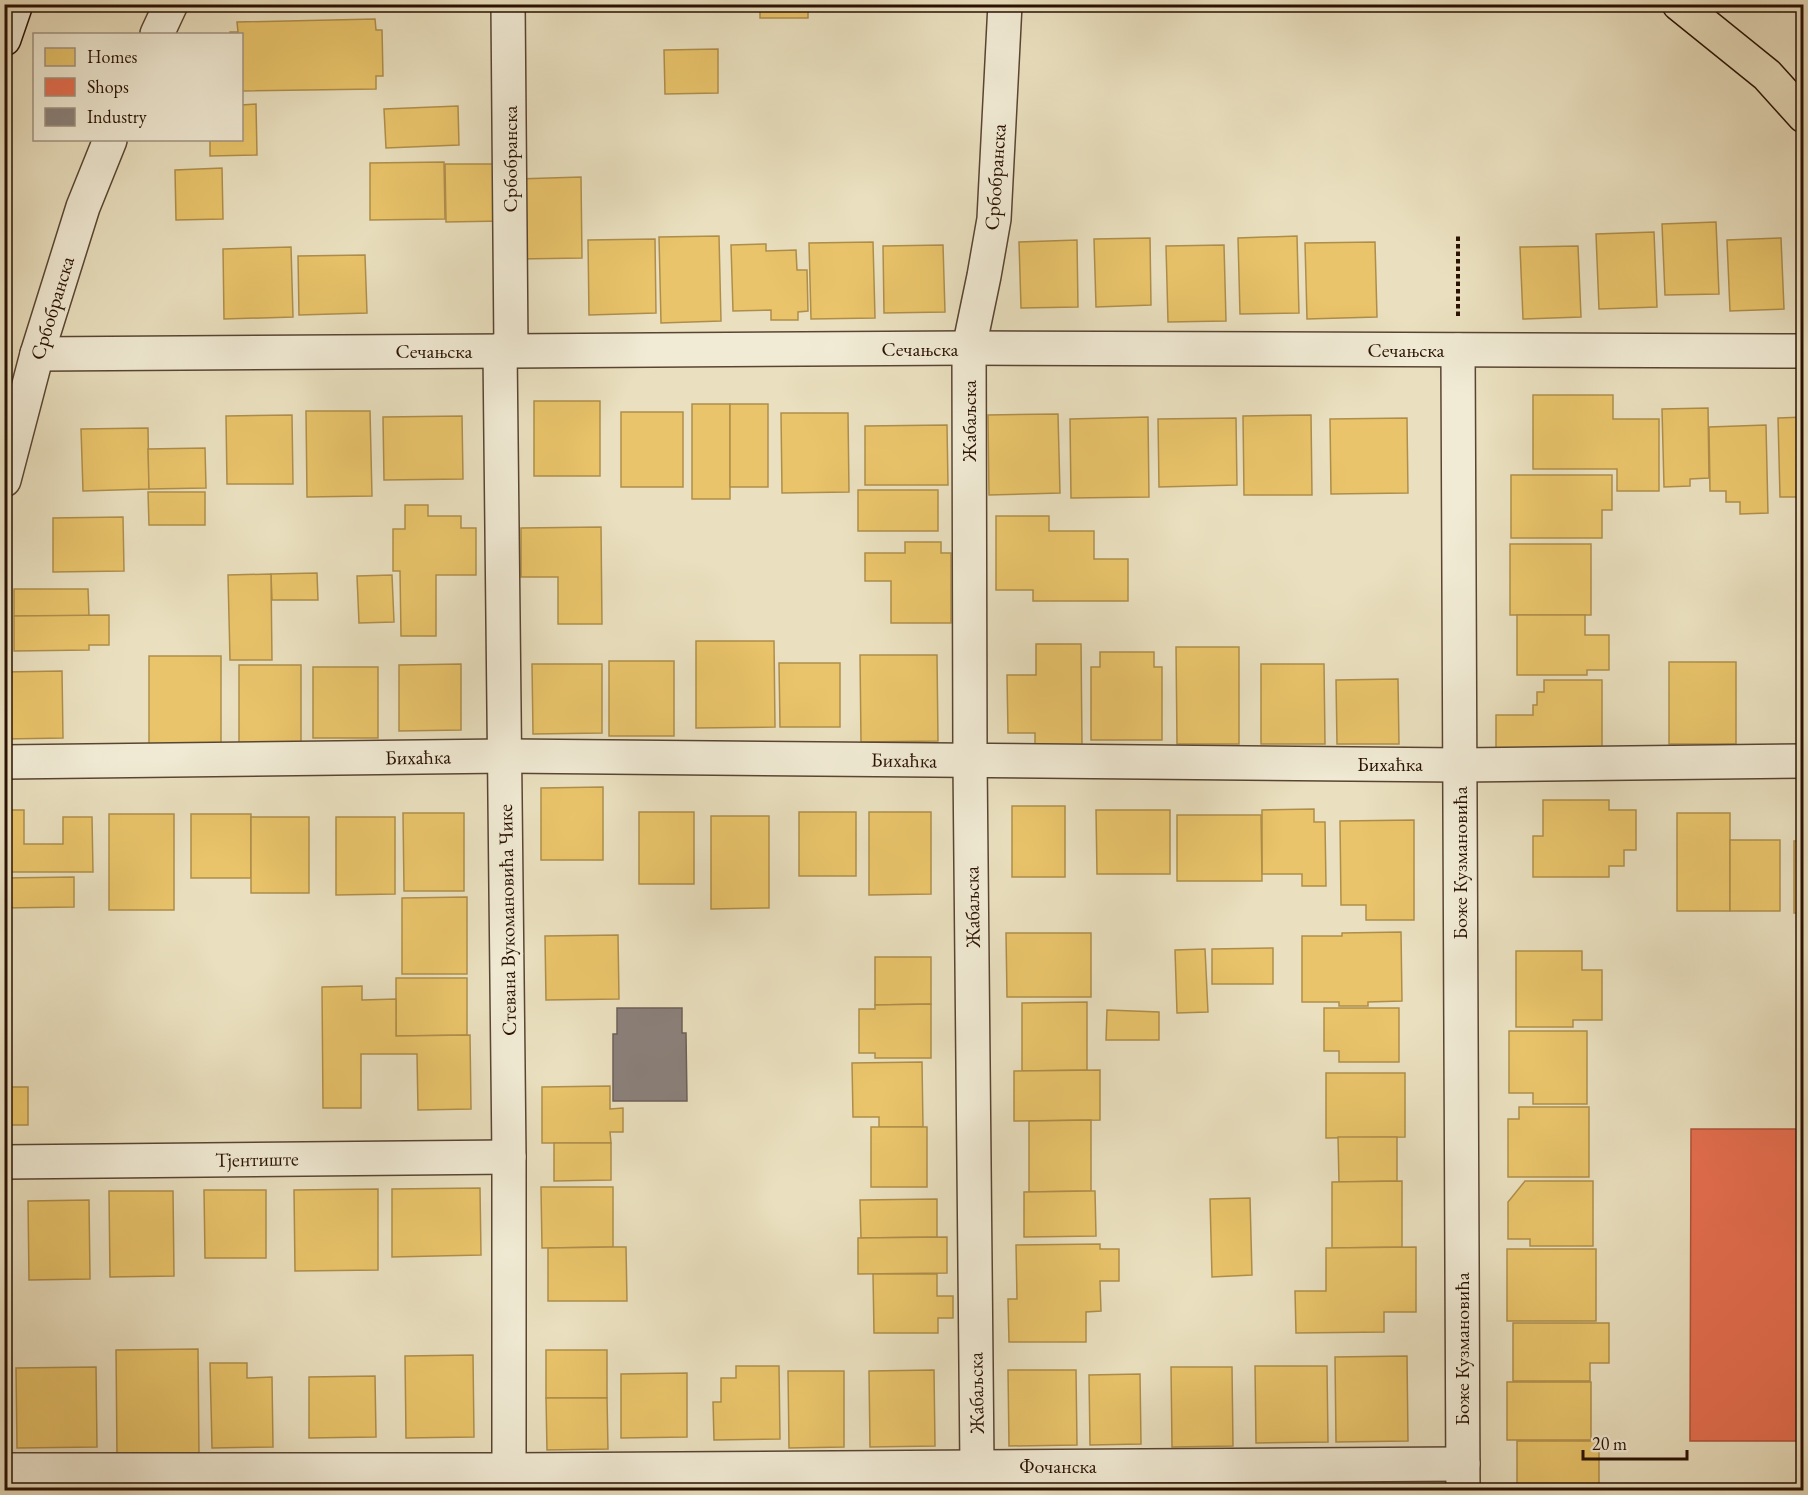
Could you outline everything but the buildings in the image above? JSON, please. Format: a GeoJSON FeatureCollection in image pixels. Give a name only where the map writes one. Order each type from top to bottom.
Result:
{"type":"FeatureCollection","features":[{"type":"Feature","properties":{"kind":"main road"},"geometry":{"type":"LineString","coordinates":[[1678,4],[1767,75],[1803,116]]}},
{"type":"Feature","properties":{"kind":"street"},"geometry":{"type":"LineString","coordinates":[[4,39],[16,4]]}},
{"type":"Feature","properties":{"kind":"street"},"geometry":{"type":"LineString","coordinates":[[157,33],[171,4]]}},
{"type":"Feature","properties":{"kind":"street","name":"Србобранска"},"geometry":{"type":"LineString","coordinates":[[506,350],[508,4]]}},
{"type":"Feature","properties":{"kind":"street","name":"Србобранска"},"geometry":{"type":"LineString","coordinates":[[969,348],[993,219],[1005,4]]}},
{"type":"Feature","properties":{"kind":"street","name":"Србобранска"},"geometry":{"type":"LineString","coordinates":[[4,480],[37,354],[83,207],[110,141]]}},
{"type":"Feature","properties":{"kind":"street","name":"Сечањска"},"geometry":{"type":"LineString","coordinates":[[37,354],[969,348],[1803,351]]}},
{"type":"Feature","properties":{"kind":"street","name":"Жабаљска"},"geometry":{"type":"LineString","coordinates":[[969,348],[970,761],[977,1466]]}},
{"type":"Feature","properties":{"kind":"street","name":"Стевана Вукомановића Чике"},"geometry":{"type":"LineString","coordinates":[[506,350],[505,756],[509,1480]]}},
{"type":"Feature","properties":{"kind":"street","name":"Боже Кузмановића"},"geometry":{"type":"LineString","coordinates":[[1458,350],[1463,1477]]}},
{"type":"Feature","properties":{"kind":"street","name":"Бихаћка"},"geometry":{"type":"LineString","coordinates":[[4,762],[505,756],[1460,765],[1803,761]]}},
{"type":"Feature","properties":{"kind":"street","name":"Тјентиште"},"geometry":{"type":"LineString","coordinates":[[4,1162],[509,1157]]}},
{"type":"Feature","properties":{"kind":"street","name":"Фочанска"},"geometry":{"type":"LineString","coordinates":[[4,1470],[509,1480],[977,1466],[1463,1477]]}},
{"type":"Feature","properties":{"kind":"path"},"geometry":{"type":"LineString","coordinates":[[1458,236],[1458,350]]}}]}
